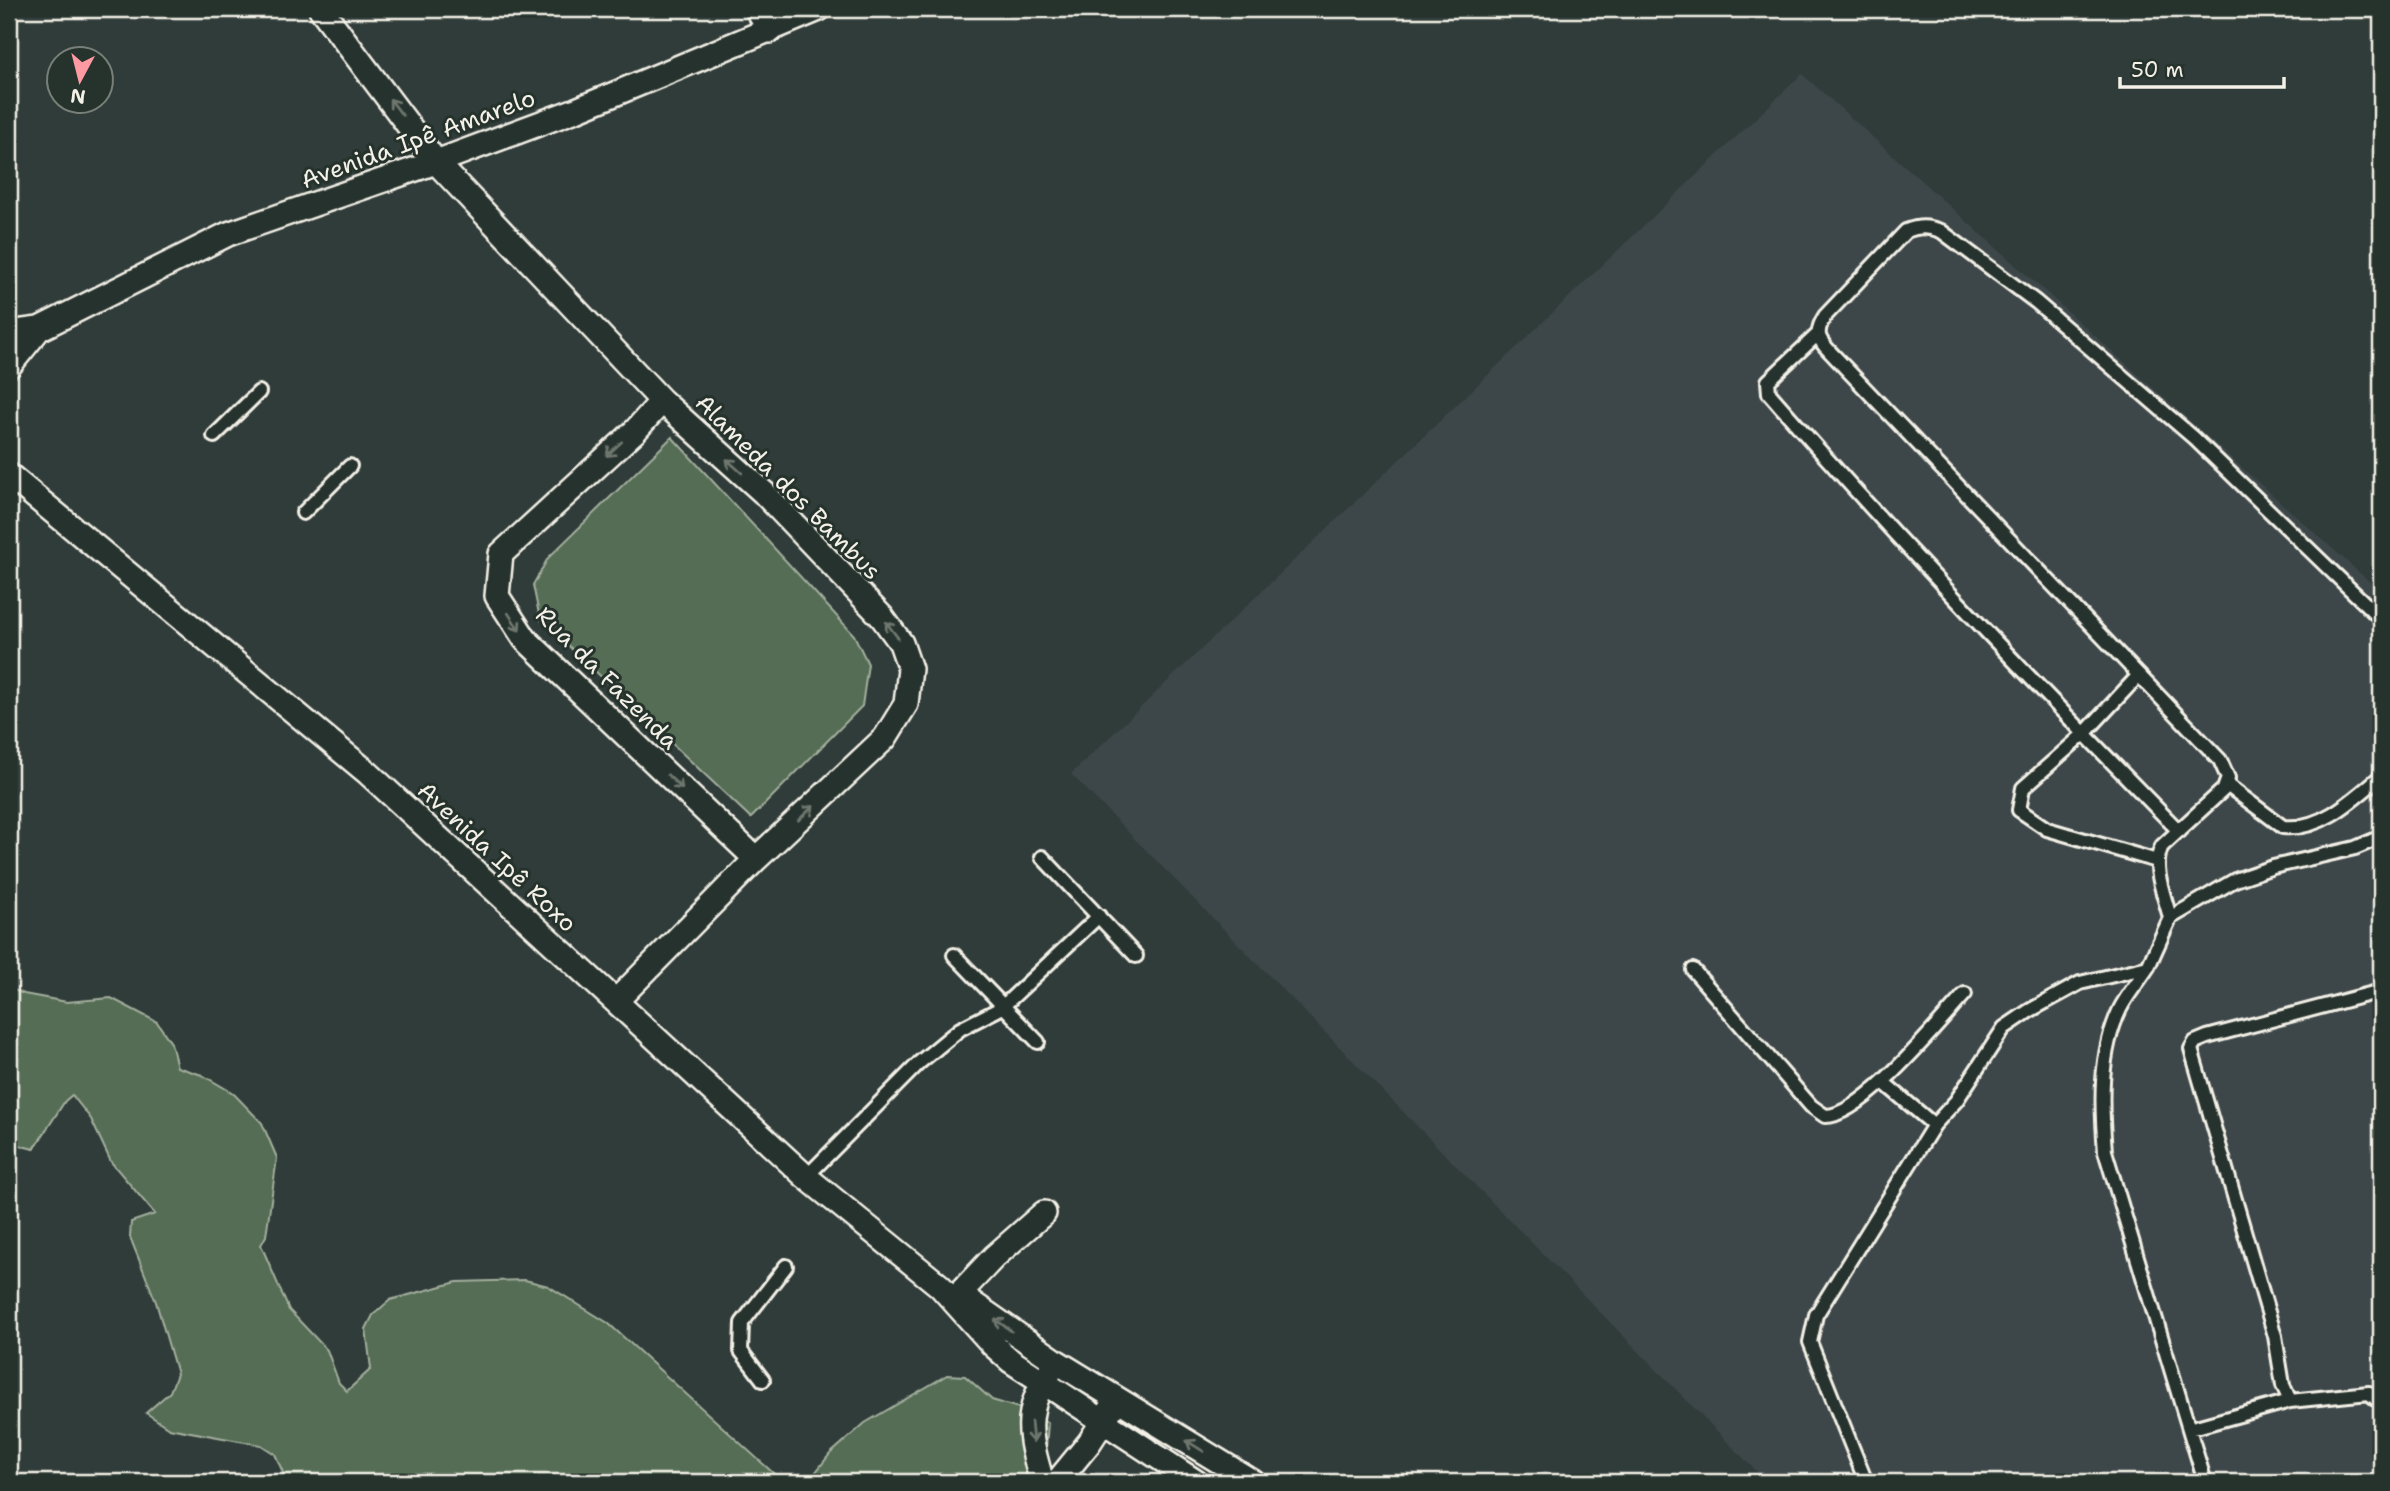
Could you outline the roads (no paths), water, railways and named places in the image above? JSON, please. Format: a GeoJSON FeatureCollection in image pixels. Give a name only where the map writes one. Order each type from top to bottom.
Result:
{"type":"FeatureCollection","features":[{"type":"Feature","properties":{"kind":"street","name":"Alameda dos Bambus"},"geometry":{"type":"LineString","coordinates":[[321,9],[436,162],[662,401],[764,493],[882,617],[901,643],[910,669],[906,704],[886,738],[756,859],[616,1001]]}},
{"type":"Feature","properties":{"kind":"street"},"geometry":{"type":"LineString","coordinates":[[757,9],[769,31]]}},
{"type":"Feature","properties":{"kind":"street","name":"Avenida Ipê Amarelo"},"geometry":{"type":"LineString","coordinates":[[9,332],[39,329],[228,234],[576,110],[819,9]]}},
{"type":"Feature","properties":{"kind":"street","name":"Avenida Ipê Amarelo"},"geometry":{"type":"LineString","coordinates":[[9,366],[39,329]]}},
{"type":"Feature","properties":{"kind":"street","name":"Rua da Fazenda"},"geometry":{"type":"LineString","coordinates":[[662,401],[635,431],[500,554],[497,596],[525,639],[756,859]]}},
{"type":"Feature","properties":{"kind":"street","name":"Avenida Ipê Roxo"},"geometry":{"type":"LineString","coordinates":[[9,475],[337,746],[806,1177],[950,1290],[1056,1362],[1253,1482]]}},
{"type":"Feature","properties":{"kind":"street"},"geometry":{"type":"LineString","coordinates":[[950,1290],[977,1278],[994,1257],[1044,1213]]}},
{"type":"Feature","properties":{"kind":"street","name":"Avenida Ipê Roxo"},"geometry":{"type":"LineString","coordinates":[[950,1290],[993,1345],[1042,1383],[1196,1482]]}},
{"type":"Feature","properties":{"kind":"street"},"geometry":{"type":"LineString","coordinates":[[1042,1482],[1035,1457],[1031,1425],[1034,1399],[1056,1362]]}},
{"type":"Feature","properties":{"kind":"street"},"geometry":{"type":"LineString","coordinates":[[1056,1482],[1089,1443],[1118,1399]]}},
{"type":"Feature","properties":{"kind":"lane"},"geometry":{"type":"LineString","coordinates":[[2381,620],[2194,438],[2036,302],[1941,230],[1917,227],[1901,235],[1825,316],[1819,326],[1818,334],[1822,343],[1868,394],[2220,760],[2226,770],[2227,785],[2283,827],[2294,828],[2339,812],[2381,776]]}},
{"type":"Feature","properties":{"kind":"lane"},"geometry":{"type":"LineString","coordinates":[[1818,334],[1768,381],[1769,393],[1842,477],[2179,831]]}},
{"type":"Feature","properties":{"kind":"lane"},"geometry":{"type":"LineString","coordinates":[[214,436],[259,392]]}},
{"type":"Feature","properties":{"kind":"lane"},"geometry":{"type":"LineString","coordinates":[[303,513],[350,466]]}},
{"type":"Feature","properties":{"kind":"lane"},"geometry":{"type":"LineString","coordinates":[[2139,675],[2084,734],[2023,788],[2019,810],[2047,830],[2157,861]]}},
{"type":"Feature","properties":{"kind":"lane"},"geometry":{"type":"LineString","coordinates":[[2170,918],[2157,861],[2162,846],[2227,785]]}},
{"type":"Feature","properties":{"kind":"lane"},"geometry":{"type":"LineString","coordinates":[[2205,1482],[2105,1151],[2102,1091],[2109,1042],[2120,1009],[2148,967],[2170,918],[2235,880],[2273,867],[2355,848],[2381,836]]}},
{"type":"Feature","properties":{"kind":"lane"},"geometry":{"type":"LineString","coordinates":[[1042,858],[1136,956]]}},
{"type":"Feature","properties":{"kind":"lane"},"geometry":{"type":"LineString","coordinates":[[806,1177],[937,1047],[972,1021],[1003,1006],[1099,916]]}},
{"type":"Feature","properties":{"kind":"lane"},"geometry":{"type":"LineString","coordinates":[[954,955],[1038,1042]]}},
{"type":"Feature","properties":{"kind":"lane"},"geometry":{"type":"LineString","coordinates":[[1866,1482],[1810,1342],[1816,1315],[1934,1125],[1956,1101],[2004,1028],[2080,983],[2148,967]]}},
{"type":"Feature","properties":{"kind":"lane"},"geometry":{"type":"LineString","coordinates":[[1693,970],[1811,1105],[1825,1116],[1839,1115],[1883,1082],[1965,994]]}},
{"type":"Feature","properties":{"kind":"lane"},"geometry":{"type":"LineString","coordinates":[[2290,1401],[2283,1385],[2275,1336],[2191,1049],[2195,1042],[2207,1037],[2381,991]]}},
{"type":"Feature","properties":{"kind":"lane"},"geometry":{"type":"LineString","coordinates":[[1883,1082],[1934,1125]]}},
{"type":"Feature","properties":{"kind":"lane"},"geometry":{"type":"LineString","coordinates":[[763,1380],[741,1351],[743,1323],[786,1266]]}},
{"type":"Feature","properties":{"kind":"lane"},"geometry":{"type":"LineString","coordinates":[[2189,1429],[2290,1401],[2369,1393],[2381,1403]]}}]}
